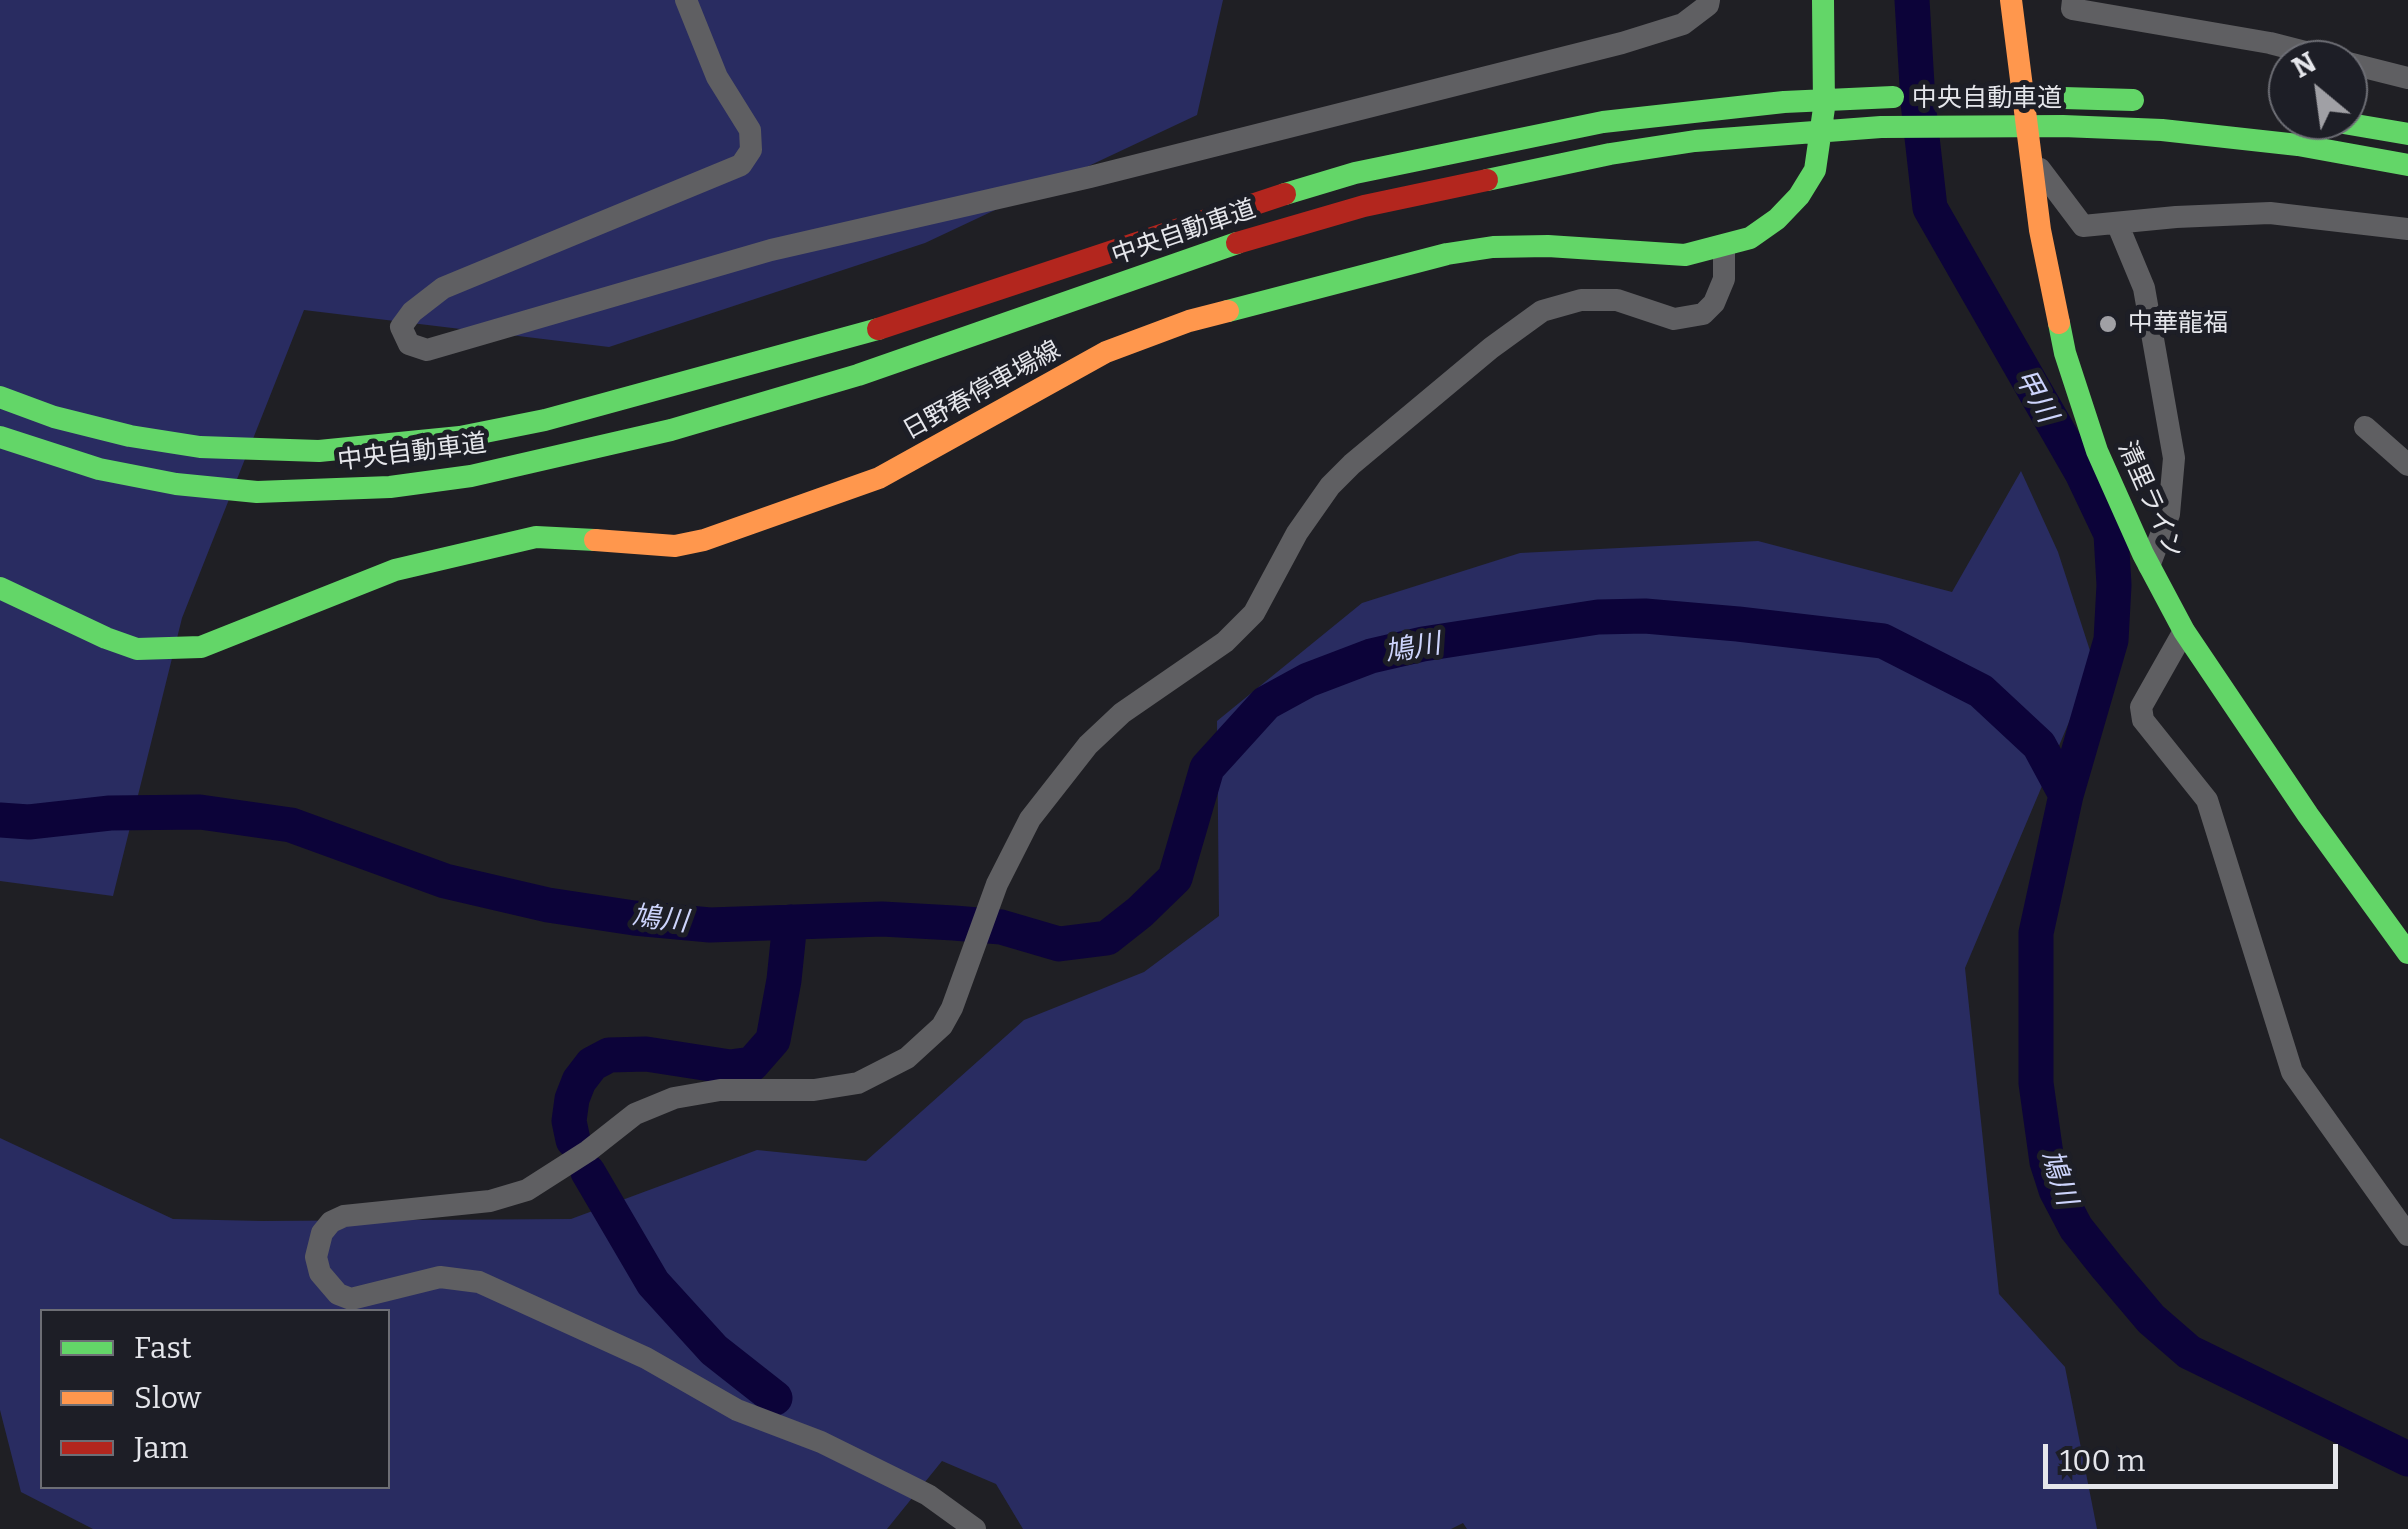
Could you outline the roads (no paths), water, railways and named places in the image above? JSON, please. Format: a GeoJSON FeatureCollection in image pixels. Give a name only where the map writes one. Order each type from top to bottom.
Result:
{"type":"FeatureCollection","features":[{"type":"Feature","properties":{"kind":"main road","name":"日野春停車場線"},"geometry":{"type":"LineString","coordinates":[[0,588],[106,638],[137,648],[201,647],[395,570],[536,537],[562,536],[642,546],[674,546],[704,540],[879,478],[1106,352],[1189,321],[1446,254],[1493,247],[1548,246],[1685,255],[1750,238],[1777,219],[1799,196],[1815,170],[1824,108],[1823,0]]}},
{"type":"Feature","properties":{"kind":"main road","name":"清里ライン"},"geometry":{"type":"LineString","coordinates":[[2011,0],[2040,230],[2066,354],[2097,450],[2149,566],[2184,631],[2308,816],[2408,953]]}},
{"type":"Feature","properties":{"kind":"main road","name":"中央自動車道"},"geometry":{"type":"LineString","coordinates":[[1976,96],[2160,102]]}},
{"type":"Feature","properties":{"kind":"main road","name":"中央自動車道"},"geometry":{"type":"LineString","coordinates":[[0,397],[54,417],[130,436],[200,447],[319,450],[460,436],[602,406],[839,342],[1228,210],[1355,173],[1603,122],[1784,102],[1916,97]]}},
{"type":"Feature","properties":{"kind":"main road","name":"中央自動車道"},"geometry":{"type":"LineString","coordinates":[[0,437],[99,468],[176,484],[256,492],[390,487],[470,476],[671,430],[858,375],[1241,242],[1364,206],[1610,154],[1783,132],[1980,124],[2162,130],[2278,143],[2408,164]]}},
{"type":"Feature","properties":{"kind":"main road"},"geometry":{"type":"LineString","coordinates":[[2368,127],[2408,134]]}},
{"type":"Feature","properties":{"kind":"street"},"geometry":{"type":"LineString","coordinates":[[686,0],[717,76],[750,130],[751,150],[741,165],[443,288],[412,312],[401,327],[410,344],[427,350],[771,250],[1090,177],[1622,43],[1683,24],[1709,0]]}},
{"type":"Feature","properties":{"kind":"street"},"geometry":{"type":"LineString","coordinates":[[2073,0],[2072,9],[2268,43]]}},
{"type":"Feature","properties":{"kind":"street"},"geometry":{"type":"LineString","coordinates":[[2368,68],[2408,78]]}},
{"type":"Feature","properties":{"kind":"street"},"geometry":{"type":"LineString","coordinates":[[2031,158],[2084,226],[2270,213],[2408,228]]}},
{"type":"Feature","properties":{"kind":"street"},"geometry":{"type":"LineString","coordinates":[[2117,223],[2144,288],[2174,458],[2169,514],[2149,566]]}},
{"type":"Feature","properties":{"kind":"street"},"geometry":{"type":"LineString","coordinates":[[975,1529],[928,1495],[838,1450],[737,1410],[646,1358],[479,1282],[440,1277],[350,1299],[328,1286],[316,1257],[322,1232],[330,1222],[344,1216],[490,1200],[527,1190],[635,1114],[674,1098],[720,1090],[814,1090],[858,1083],[887,1071],[923,1046],[942,1026],[965,978],[974,940],[1030,819],[1088,745],[1122,713],[1225,642],[1254,613],[1297,533],[1330,486],[1352,464],[1542,310],[1581,300],[1616,300],[1674,319],[1703,314],[1714,303],[1724,280],[1724,246]]}},
{"type":"Feature","properties":{"kind":"street"},"geometry":{"type":"LineString","coordinates":[[2365,426],[2408,464]]}},
{"type":"Feature","properties":{"kind":"street"},"geometry":{"type":"LineString","coordinates":[[2184,631],[2141,707],[2143,720],[2207,800],[2292,1072],[2408,1235]]}},
{"type":"Feature","properties":{"kind":"waterway","name":"鳩川"},"geometry":{"type":"LineString","coordinates":[[1912,0],[1930,208],[2082,473],[2111,534],[2111,640],[2066,795],[2036,933],[2036,1083],[2047,1162],[2056,1190],[2076,1228],[2107,1267],[2151,1319],[2189,1352],[2408,1459]]}},
{"type":"Feature","properties":{"kind":"waterway","name":"鳩川"},"geometry":{"type":"LineString","coordinates":[[0,820],[29,822],[110,813],[200,812],[291,825],[445,881],[548,905],[710,925],[882,919],[954,923],[1001,927],[1059,944],[1107,938],[1175,878],[1207,768],[1266,703],[1308,680],[1371,656],[1423,644],[1598,617],[1645,616],[1883,641],[1981,691],[2039,745],[2066,795]]}},
{"type":"Feature","properties":{"kind":"waterway"},"geometry":{"type":"LineString","coordinates":[[573,1140],[569,1121],[579,1081],[592,1064],[609,1055],[646,1054],[730,1067],[752,1064],[773,1040],[790,922]]}},
{"type":"Feature","properties":{"kind":"waterway"},"geometry":{"type":"LineString","coordinates":[[588,1172],[653,1283],[714,1350],[775,1398]]}},
{"type":"Feature","properties":{"kind":"place","name":"中華龍福"},"geometry":{"type":"Point","coordinates":[2108,324]}},
{"type":"Feature","properties":{"kind":"water label","name":"甲川"},"geometry":{"type":"Point","coordinates":[2035,396]}}]}
